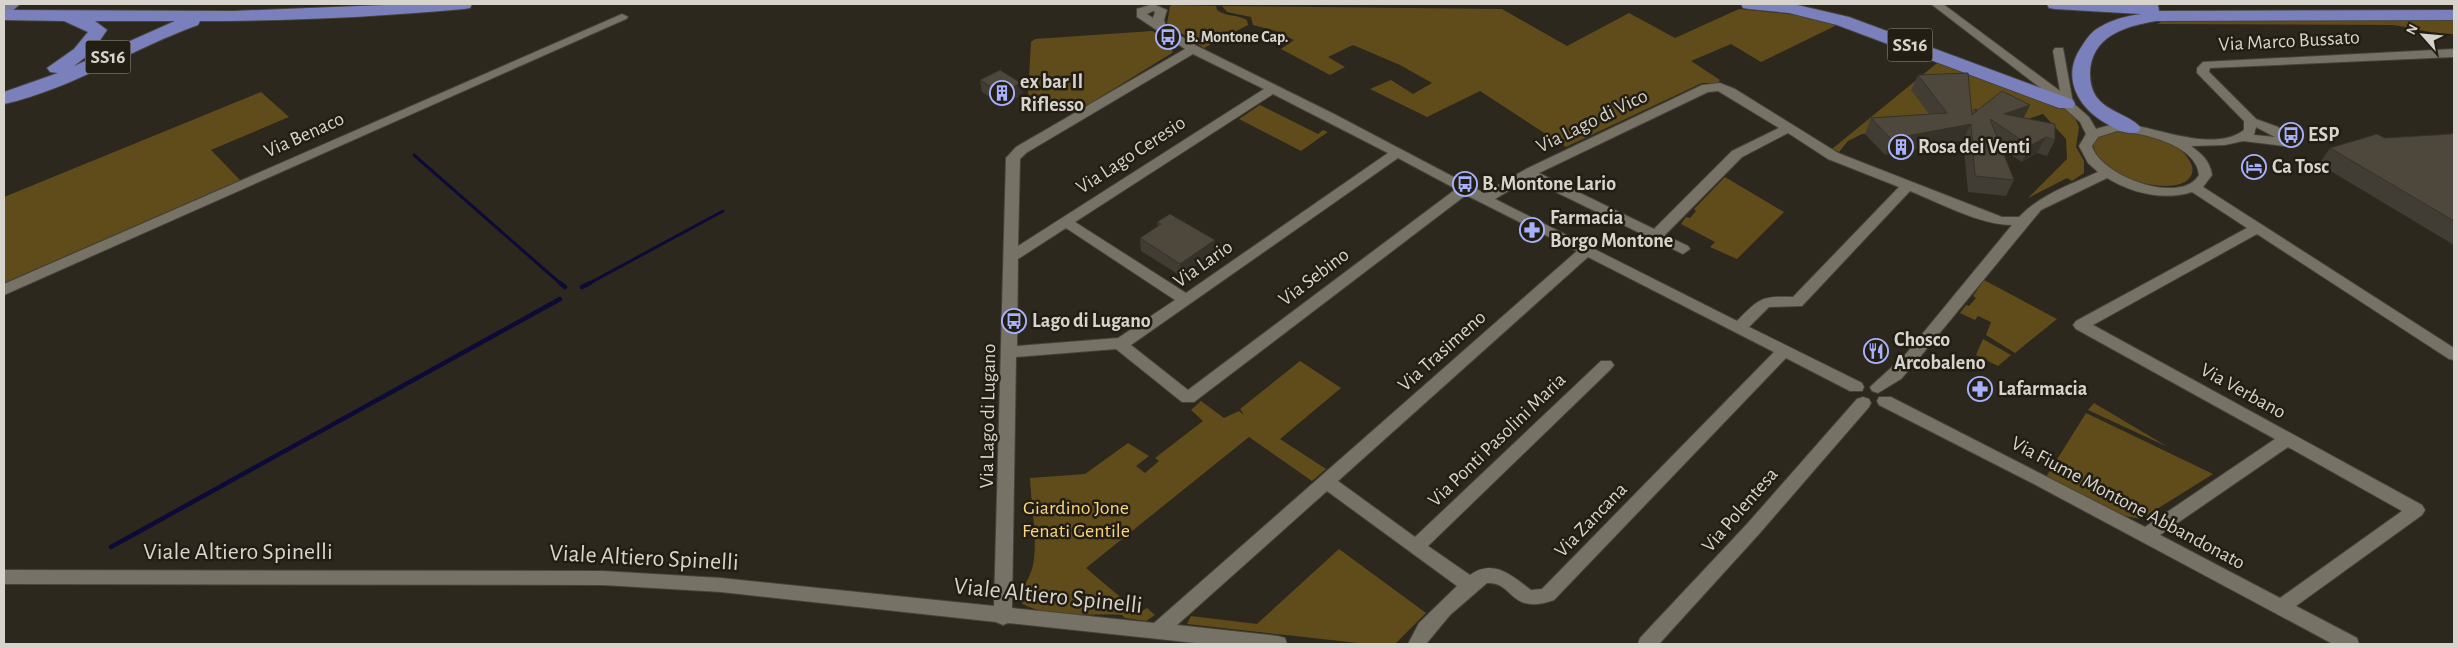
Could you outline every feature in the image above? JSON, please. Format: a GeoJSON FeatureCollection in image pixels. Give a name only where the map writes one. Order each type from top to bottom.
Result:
{"type":"FeatureCollection","features":[{"type":"Feature","properties":{"kind":"highway","name":"SS16"},"geometry":{"type":"LineString","coordinates":[[4,13],[213,15],[399,11],[464,4]]}},
{"type":"Feature","properties":{"kind":"highway","name":"SS16"},"geometry":{"type":"LineString","coordinates":[[1749,4],[1789,8],[1842,20],[2063,100]]}},
{"type":"Feature","properties":{"kind":"highway"},"geometry":{"type":"LineString","coordinates":[[2055,4],[2247,15]]}},
{"type":"Feature","properties":{"kind":"highway","name":"SS16"},"geometry":{"type":"LineString","coordinates":[[4,86],[32,79],[67,64],[90,44],[98,30],[85,22],[58,15]]}},
{"type":"Feature","properties":{"kind":"highway","name":"SS16"},"geometry":{"type":"LineString","coordinates":[[4,98],[28,92],[67,77],[167,29],[213,15]]}},
{"type":"Feature","properties":{"kind":"highway"},"geometry":{"type":"LineString","coordinates":[[2124,127],[2093,106],[2080,85],[2083,60],[2092,44],[2102,33],[2132,20],[2156,16],[2454,15]]}},
{"type":"Feature","properties":{"kind":"main road"},"geometry":{"type":"LineString","coordinates":[[4,13],[13,4]]}},
{"type":"Feature","properties":{"kind":"street"},"geometry":{"type":"LineString","coordinates":[[1936,4],[2063,100],[2085,120],[2092,134]]}},
{"type":"Feature","properties":{"kind":"street","name":"Via Benaco"},"geometry":{"type":"LineString","coordinates":[[4,290],[622,17]]}},
{"type":"Feature","properties":{"kind":"street"},"geometry":{"type":"LineString","coordinates":[[1161,29],[1193,49],[1398,152],[1484,199],[1783,352],[1860,395],[1874,406],[1895,374],[1910,359],[2022,221],[2036,207],[2049,199],[2107,173]]}},
{"type":"Feature","properties":{"kind":"street","name":"Via Lago di Lugano"},"geometry":{"type":"LineString","coordinates":[[1003,617],[1012,256],[1012,163],[1016,154],[1193,49]]}},
{"type":"Feature","properties":{"kind":"street"},"geometry":{"type":"LineString","coordinates":[[2060,51],[2063,100]]}},
{"type":"Feature","properties":{"kind":"street","name":"Via Marco Bussato"},"geometry":{"type":"LineString","coordinates":[[2250,122],[2203,73],[2203,68],[2228,63],[2454,53]]}},
{"type":"Feature","properties":{"kind":"street","name":"Via Lago di Vico"},"geometry":{"type":"LineString","coordinates":[[1484,199],[1528,174],[1706,88],[1720,87],[1731,92],[1788,128]]}},
{"type":"Feature","properties":{"kind":"street","name":"Via Lago Ceresio"},"geometry":{"type":"LineString","coordinates":[[1012,256],[1272,89]]}},
{"type":"Feature","properties":{"kind":"street"},"geometry":{"type":"LineString","coordinates":[[2063,100],[2092,116],[2124,127],[2174,140],[2198,143],[2236,139],[2284,142],[2285,140],[2276,130],[2268,125],[2250,122],[2250,131],[2236,139],[2212,153],[2203,165]]}},
{"type":"Feature","properties":{"kind":"street"},"geometry":{"type":"LineString","coordinates":[[2124,127],[2102,129],[2092,134],[2087,140],[2086,148],[2090,157],[2107,173],[2128,184],[2149,190],[2169,192],[2195,188],[2201,184],[2206,175],[2203,165],[2196,156],[2174,140]]}},
{"type":"Feature","properties":{"kind":"street"},"geometry":{"type":"LineString","coordinates":[[1656,236],[1737,154],[1788,128],[1833,156],[1908,186],[1984,216],[2002,221],[2022,221]]}},
{"type":"Feature","properties":{"kind":"street","name":"Via Lario"},"geometry":{"type":"LineString","coordinates":[[1009,352],[1119,343],[1137,335],[1398,152]]}},
{"type":"Feature","properties":{"kind":"street"},"geometry":{"type":"LineString","coordinates":[[1528,174],[1683,249]]}},
{"type":"Feature","properties":{"kind":"street"},"geometry":{"type":"LineString","coordinates":[[1738,329],[1764,303],[1770,301],[1798,302],[1908,186]]}},
{"type":"Feature","properties":{"kind":"street"},"geometry":{"type":"LineString","coordinates":[[2195,188],[2454,356]]}},
{"type":"Feature","properties":{"kind":"street","name":"Via Sebino"},"geometry":{"type":"LineString","coordinates":[[1119,343],[1188,398],[1465,189]]}},
{"type":"Feature","properties":{"kind":"street"},"geometry":{"type":"LineString","coordinates":[[1984,216],[2000,228],[2007,239]]}},
{"type":"Feature","properties":{"kind":"street"},"geometry":{"type":"LineString","coordinates":[[1065,222],[1186,300]]}},
{"type":"Feature","properties":{"kind":"street","name":"Via Verbano"},"geometry":{"type":"LineString","coordinates":[[2257,228],[2081,325],[2286,440],[2416,510],[2281,608]]}},
{"type":"Feature","properties":{"kind":"street","name":"Via Trasimeno"},"geometry":{"type":"LineString","coordinates":[[1157,632],[1586,251]]}},
{"type":"Feature","properties":{"kind":"street","name":"Via Zancana"},"geometry":{"type":"LineString","coordinates":[[1417,644],[1418,638],[1426,627],[1481,576],[1496,576],[1527,597],[1538,600],[1548,595],[1783,352]]}},
{"type":"Feature","properties":{"kind":"street","name":"Via Ponti Pasolini Maria"},"geometry":{"type":"LineString","coordinates":[[1416,546],[1606,365]]}},
{"type":"Feature","properties":{"kind":"street","name":"Via Fiume Montone Abbandonato"},"geometry":{"type":"LineString","coordinates":[[1882,394],[2350,644]]}},
{"type":"Feature","properties":{"kind":"street","name":"Via Polentesa"},"geometry":{"type":"LineString","coordinates":[[1647,644],[1753,529],[1860,395]]}},
{"type":"Feature","properties":{"kind":"street"},"geometry":{"type":"LineString","coordinates":[[2146,535],[2286,440]]}},
{"type":"Feature","properties":{"kind":"street"},"geometry":{"type":"LineString","coordinates":[[1326,482],[1471,586]]}},
{"type":"Feature","properties":{"kind":"street","name":"Viale Altiero Spinelli"},"geometry":{"type":"LineString","coordinates":[[4,577],[603,578],[721,586],[1003,617],[1278,644]]}},
{"type":"Feature","properties":{"kind":"green space"},"geometry":{"type":"Polygon","coordinates":[[[1170,6],[1216,6],[1220,12],[1247,20],[1248,25],[1204,48],[1167,24],[1170,6]]]}},
{"type":"Feature","properties":{"kind":"green space"},"geometry":{"type":"Polygon","coordinates":[[[1222,6],[1502,9],[1567,46],[1629,13],[1675,38],[1739,9],[1807,16],[1839,24],[1761,62],[1731,44],[1691,61],[1720,80],[1718,83],[1702,83],[1566,147],[1480,91],[1427,117],[1370,89],[1391,80],[1413,94],[1432,83],[1400,65],[1353,45],[1328,57],[1345,67],[1330,75],[1281,49],[1294,40],[1276,31],[1253,25],[1251,17],[1227,12],[1222,6]]]}},
{"type":"Feature","properties":{"kind":"green space"},"geometry":{"type":"Polygon","coordinates":[[[2170,18],[2454,18],[2454,34],[2393,25],[2157,24],[2170,18]]]}},
{"type":"Feature","properties":{"kind":"green space"},"geometry":{"type":"Polygon","coordinates":[[[1152,31],[1174,42],[1172,53],[1073,114],[1028,95],[1031,42],[1035,39],[1152,31]]]}},
{"type":"Feature","properties":{"kind":"green space"},"geometry":{"type":"Polygon","coordinates":[[[1942,59],[2063,107],[2074,116],[2079,127],[2076,147],[2084,161],[2084,173],[2072,181],[2067,178],[2028,198],[2067,159],[2066,139],[2043,114],[2022,121],[1862,134],[1848,141],[1839,152],[1832,149],[1942,59]]]}},
{"type":"Feature","properties":{"kind":"green space"},"geometry":{"type":"Polygon","coordinates":[[[261,92],[289,117],[211,150],[240,180],[4,283],[4,197],[261,92]]]}},
{"type":"Feature","properties":{"kind":"green space"},"geometry":{"type":"Polygon","coordinates":[[[1260,105],[1318,134],[1323,130],[1328,132],[1301,151],[1239,119],[1260,105]]]}},
{"type":"Feature","properties":{"kind":"green space"},"geometry":{"type":"Polygon","coordinates":[[[2123,130],[2153,136],[2173,144],[2188,157],[2193,168],[2190,177],[2185,182],[2160,186],[2130,179],[2104,164],[2096,153],[2093,142],[2103,134],[2123,130]]]}},
{"type":"Feature","properties":{"kind":"green space"},"geometry":{"type":"Polygon","coordinates":[[[1725,177],[1784,212],[1737,259],[1710,247],[1715,242],[1681,224],[1686,217],[1690,218],[1696,211],[1694,209],[1725,177]]]}},
{"type":"Feature","properties":{"kind":"green space"},"geometry":{"type":"Polygon","coordinates":[[[1984,280],[2057,319],[2015,353],[1986,335],[1991,322],[1978,316],[1975,320],[1960,313],[1966,305],[1969,306],[1976,298],[1973,296],[1984,280]]]}},
{"type":"Feature","properties":{"kind":"green space"},"geometry":{"type":"Polygon","coordinates":[[[1983,339],[2011,355],[1998,366],[1976,355],[1983,339]]]}},
{"type":"Feature","properties":{"kind":"green space","name":"Giardino Jone Fenati Gentile"},"geometry":{"type":"Polygon","coordinates":[[[1300,361],[1341,388],[1280,439],[1326,469],[1312,481],[1249,437],[1086,568],[1139,613],[1147,608],[1155,615],[1146,621],[1125,618],[1122,615],[1055,613],[1042,611],[1020,602],[1022,591],[1033,566],[1035,549],[1030,478],[1085,474],[1128,443],[1149,456],[1136,466],[1145,473],[1159,461],[1155,458],[1203,421],[1191,410],[1201,401],[1224,418],[1239,411],[1244,415],[1240,409],[1300,361]]]}},
{"type":"Feature","properties":{"kind":"green space"},"geometry":{"type":"Polygon","coordinates":[[[2094,403],[2168,447],[2088,410],[2094,403]]]}},
{"type":"Feature","properties":{"kind":"green space"},"geometry":{"type":"Polygon","coordinates":[[[2086,413],[2213,474],[2141,519],[2124,516],[2046,477],[2086,413]]]}},
{"type":"Feature","properties":{"kind":"green space"},"geometry":{"type":"Polygon","coordinates":[[[1339,549],[1426,613],[1395,644],[1367,644],[1187,624],[1191,616],[1257,624],[1339,549]]]}},
{"type":"Feature","properties":{"kind":"building"},"geometry":{"type":"Polygon","coordinates":[[[1000,70],[1021,83],[1001,93],[980,80],[1000,70]]]}},
{"type":"Feature","properties":{"kind":"building"},"geometry":{"type":"Polygon","coordinates":[[[1968,73],[1972,115],[1977,111],[1974,109],[1978,110],[2002,91],[2030,105],[2004,114],[2055,124],[2055,140],[2046,137],[2030,146],[1990,119],[2014,180],[1975,176],[1971,124],[1891,139],[1871,118],[1947,113],[1918,75],[1968,73]]]}},
{"type":"Feature","properties":{"kind":"building"},"geometry":{"type":"Polygon","coordinates":[[[2454,133],[2454,221],[2330,148],[2377,134],[2385,138],[2454,133]]]}},
{"type":"Feature","properties":{"kind":"building"},"geometry":{"type":"Polygon","coordinates":[[[1170,214],[1215,240],[1180,264],[1140,238],[1161,224],[1157,222],[1170,214]]]}},
{"type":"Feature","properties":{"kind":"waterway"},"geometry":{"type":"LineString","coordinates":[[414,155],[561,284]]}},
{"type":"Feature","properties":{"kind":"waterway"},"geometry":{"type":"LineString","coordinates":[[588,284],[723,211]]}},
{"type":"Feature","properties":{"kind":"waterway"},"geometry":{"type":"LineString","coordinates":[[560,283],[565,287]]}},
{"type":"Feature","properties":{"kind":"waterway"},"geometry":{"type":"LineString","coordinates":[[582,287],[588,284]]}},
{"type":"Feature","properties":{"kind":"waterway"},"geometry":{"type":"LineString","coordinates":[[111,547],[560,299]]}},
{"type":"Feature","properties":{"kind":"place","name":"B. Montone Cap."},"geometry":{"type":"Point","coordinates":[1168,37]}},
{"type":"Feature","properties":{"kind":"place","name":"ex bar Il Riflesso"},"geometry":{"type":"Point","coordinates":[1002,93]}},
{"type":"Feature","properties":{"kind":"place","name":"ESP"},"geometry":{"type":"Point","coordinates":[2291,135]}},
{"type":"Feature","properties":{"kind":"place","name":"Rosa dei Venti"},"geometry":{"type":"Point","coordinates":[1901,147]}},
{"type":"Feature","properties":{"kind":"place","name":"Ca Tosc"},"geometry":{"type":"Point","coordinates":[2254,167]}},
{"type":"Feature","properties":{"kind":"place","name":"B. Montone Lario"},"geometry":{"type":"Point","coordinates":[1465,184]}},
{"type":"Feature","properties":{"kind":"place","name":"Farmacia Borgo Montone"},"geometry":{"type":"Point","coordinates":[1532,230]}},
{"type":"Feature","properties":{"kind":"place","name":"Lago di Lugano"},"geometry":{"type":"Point","coordinates":[1014,321]}},
{"type":"Feature","properties":{"kind":"place","name":"Chosco Arcobaleno"},"geometry":{"type":"Point","coordinates":[1876,351]}},
{"type":"Feature","properties":{"kind":"place","name":"Lafarmacia"},"geometry":{"type":"Point","coordinates":[1980,389]}}]}
